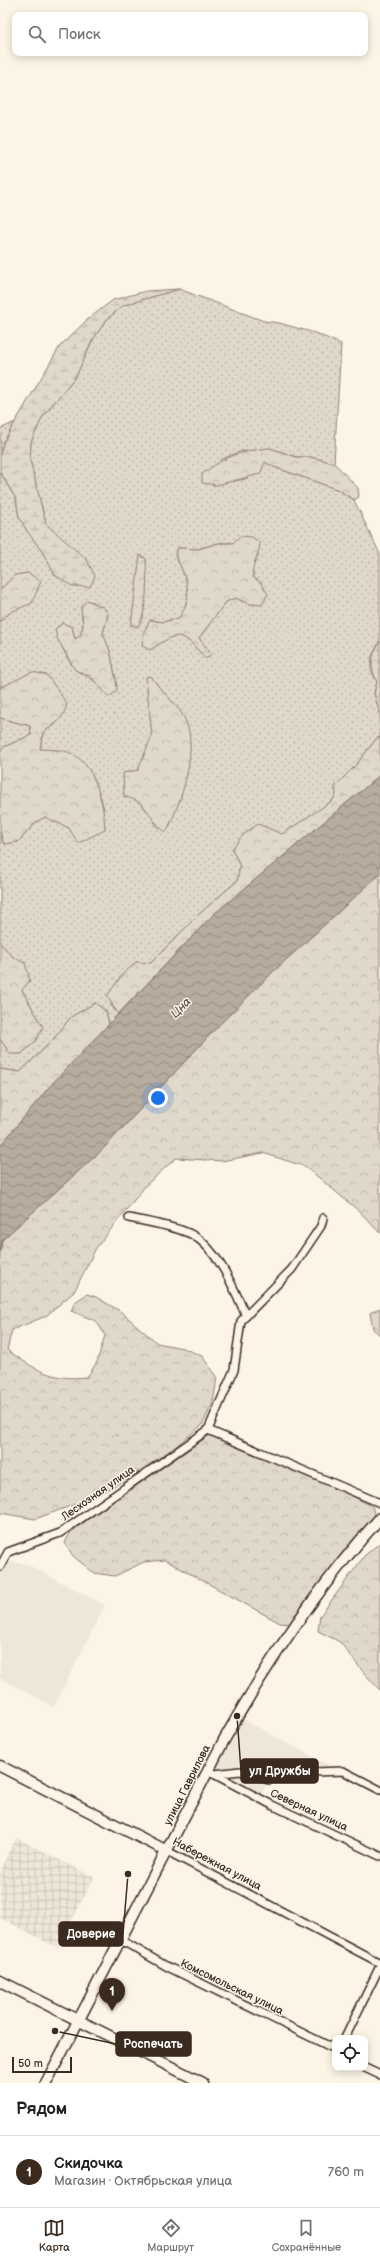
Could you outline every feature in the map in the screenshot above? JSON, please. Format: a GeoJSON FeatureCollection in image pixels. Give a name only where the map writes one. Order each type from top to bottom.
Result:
{"type":"FeatureCollection","features":[{"type":"Feature","properties":{"kind":"street"},"geometry":{"type":"LineString","coordinates":[[129,1218],[188,1232],[204,1244],[234,1287],[246,1316]]}},
{"type":"Feature","properties":{"kind":"street"},"geometry":{"type":"LineString","coordinates":[[323,1218],[320,1226],[292,1270],[241,1321],[234,1370],[208,1430],[380,1503]]}},
{"type":"Feature","properties":{"kind":"street","name":"Лесхозная улица"},"geometry":{"type":"LineString","coordinates":[[0,1566],[8,1552],[60,1533],[208,1430]]}},
{"type":"Feature","properties":{"kind":"street","name":"улица Гаврилова"},"geometry":{"type":"LineString","coordinates":[[46,2083],[167,1851],[211,1772],[253,1687],[281,1644],[357,1544],[380,1518]]}},
{"type":"Feature","properties":{"kind":"street","name":"Набережная улица"},"geometry":{"type":"LineString","coordinates":[[0,1766],[167,1851],[380,1965]]}},
{"type":"Feature","properties":{"kind":"street"},"geometry":{"type":"LineString","coordinates":[[211,1772],[240,1772],[269,1780],[284,1773],[344,1771],[380,1790]]}},
{"type":"Feature","properties":{"kind":"street","name":"Северная улица"},"geometry":{"type":"LineString","coordinates":[[211,1772],[272,1805],[380,1856]]}},
{"type":"Feature","properties":{"kind":"street","name":"Комсомольская улица"},"geometry":{"type":"LineString","coordinates":[[121,1940],[166,1966],[332,2049]]}},
{"type":"Feature","properties":{"kind":"street"},"geometry":{"type":"LineString","coordinates":[[346,2035],[380,1965]]}},
{"type":"Feature","properties":{"kind":"street"},"geometry":{"type":"LineString","coordinates":[[0,1980],[203,2083]]}},
{"type":"Feature","properties":{"kind":"street"},"geometry":{"type":"LineString","coordinates":[[368,2069],[380,2075]]}},
{"type":"Feature","properties":{"kind":"shaded area"},"geometry":{"type":"Polygon","coordinates":[[[7,1562],[24,1563],[105,1605],[54,1707],[0,1678],[0,1575],[7,1562]]]}},
{"type":"Feature","properties":{"kind":"shaded area"},"geometry":{"type":"Polygon","coordinates":[[[237,1716],[328,1765],[325,1771],[284,1773],[269,1780],[260,1798],[208,1771],[237,1716]]]}},
{"type":"Feature","properties":{"kind":"shaded area"},"geometry":{"type":"Polygon","coordinates":[[[16,1838],[94,1877],[58,1948],[0,1918],[0,1870],[16,1838]]]}},
{"type":"Feature","properties":{"kind":"green space"},"geometry":{"type":"Polygon","coordinates":[[[179,289],[264,321],[279,323],[315,333],[341,344],[334,463],[310,457],[296,457],[270,448],[239,452],[220,460],[234,481],[246,479],[265,462],[274,467],[339,490],[354,500],[380,554],[380,641],[372,656],[371,670],[377,682],[374,693],[380,714],[380,738],[377,738],[356,765],[338,783],[336,795],[332,801],[282,835],[258,824],[232,849],[240,866],[237,881],[198,915],[151,963],[136,962],[111,1005],[118,1014],[109,1024],[106,1011],[95,1003],[71,1017],[52,1041],[20,1072],[0,1069],[0,1039],[10,1053],[32,1007],[22,990],[25,963],[13,957],[0,943],[0,832],[4,844],[18,842],[36,822],[45,817],[69,828],[104,809],[95,784],[84,766],[67,754],[40,749],[43,732],[56,724],[1,685],[0,688],[0,621],[11,612],[28,573],[16,575],[0,590],[0,472],[16,499],[19,517],[43,553],[64,542],[46,524],[30,460],[31,442],[43,416],[76,376],[92,341],[107,319],[124,305],[179,289]],[[219,543],[198,549],[178,548],[175,555],[188,586],[187,601],[179,618],[163,622],[150,620],[150,650],[161,642],[176,636],[181,636],[206,658],[210,654],[199,638],[226,602],[235,598],[250,604],[261,583],[253,577],[252,567],[259,556],[233,543],[219,543]],[[141,555],[131,625],[143,619],[146,559],[141,555]],[[87,601],[81,607],[83,626],[80,636],[75,639],[72,627],[63,623],[55,629],[64,650],[73,667],[97,684],[116,680],[110,651],[103,633],[108,615],[94,602],[87,601]],[[151,676],[152,736],[138,770],[136,799],[152,816],[157,827],[170,825],[187,774],[167,698],[151,676]]]}},
{"type":"Feature","properties":{"kind":"green space"},"geometry":{"type":"Polygon","coordinates":[[[179,289],[124,305],[107,319],[92,341],[76,376],[43,416],[31,442],[30,460],[46,524],[87,560],[95,576],[90,587],[72,586],[55,575],[43,553],[19,517],[16,499],[0,472],[0,454],[4,441],[60,346],[87,320],[113,300],[146,291],[179,289]]]}},
{"type":"Feature","properties":{"kind":"green space"},"geometry":{"type":"Polygon","coordinates":[[[15,422],[4,441],[0,454],[0,429],[15,422]]]}},
{"type":"Feature","properties":{"kind":"green space"},"geometry":{"type":"Polygon","coordinates":[[[270,448],[296,457],[310,457],[334,463],[358,488],[359,497],[354,500],[339,490],[274,467],[265,462],[260,474],[217,485],[202,483],[202,474],[226,459],[234,455],[250,451],[270,448]]]}},
{"type":"Feature","properties":{"kind":"green space"},"geometry":{"type":"Polygon","coordinates":[[[240,536],[252,537],[260,543],[254,564],[253,577],[261,583],[268,594],[262,605],[250,604],[235,598],[226,602],[199,638],[211,654],[206,659],[191,643],[181,636],[175,636],[168,639],[150,650],[142,646],[143,634],[150,620],[163,622],[179,618],[187,601],[187,586],[183,571],[175,554],[178,548],[198,549],[219,543],[233,543],[240,536]]]}},
{"type":"Feature","properties":{"kind":"green space"},"geometry":{"type":"Polygon","coordinates":[[[140,555],[146,559],[147,584],[144,612],[138,627],[131,625],[140,555]]]}},
{"type":"Feature","properties":{"kind":"green space"},"geometry":{"type":"Polygon","coordinates":[[[28,573],[41,581],[32,603],[11,612],[0,621],[0,590],[15,575],[28,573]]]}},
{"type":"Feature","properties":{"kind":"green space"},"geometry":{"type":"Polygon","coordinates":[[[87,600],[104,608],[108,615],[103,633],[110,651],[117,691],[109,697],[90,676],[75,670],[57,638],[55,629],[63,623],[72,627],[75,639],[80,636],[83,626],[81,607],[87,600]]]}},
{"type":"Feature","properties":{"kind":"green space"},"geometry":{"type":"Polygon","coordinates":[[[380,641],[380,714],[374,693],[377,682],[373,671],[372,662],[380,641]]]}},
{"type":"Feature","properties":{"kind":"green space"},"geometry":{"type":"Polygon","coordinates":[[[32,672],[47,675],[67,704],[64,713],[58,721],[43,732],[40,749],[65,751],[78,757],[92,774],[97,785],[103,809],[105,830],[78,843],[69,828],[45,817],[36,822],[18,842],[4,844],[0,832],[0,752],[4,747],[31,735],[30,726],[0,718],[0,688],[32,672]]]}},
{"type":"Feature","properties":{"kind":"green space"},"geometry":{"type":"Polygon","coordinates":[[[151,676],[182,714],[188,726],[190,741],[190,757],[183,790],[178,806],[166,832],[160,828],[144,807],[133,799],[124,797],[123,773],[138,770],[152,736],[146,677],[151,676]]]}},
{"type":"Feature","properties":{"kind":"green space"},"geometry":{"type":"Polygon","coordinates":[[[0,718],[30,726],[31,735],[4,747],[0,752],[0,718]]]}},
{"type":"Feature","properties":{"kind":"green space"},"geometry":{"type":"Polygon","coordinates":[[[377,738],[380,738],[380,775],[213,915],[118,1014],[107,996],[122,975],[136,962],[151,963],[198,915],[237,881],[240,866],[232,849],[244,834],[258,824],[282,834],[332,801],[336,795],[335,786],[356,765],[377,738]]]}},
{"type":"Feature","properties":{"kind":"green space"},"geometry":{"type":"Polygon","coordinates":[[[380,874],[380,1233],[360,1212],[306,1167],[263,1153],[222,1161],[176,1158],[146,1185],[96,1248],[74,1292],[46,1316],[12,1330],[7,1350],[26,1363],[44,1372],[63,1377],[87,1377],[97,1362],[105,1335],[96,1321],[71,1311],[75,1302],[87,1294],[96,1297],[120,1311],[157,1343],[183,1348],[202,1356],[217,1378],[213,1403],[202,1425],[175,1447],[134,1475],[90,1499],[35,1519],[0,1513],[0,1252],[2,1240],[102,1150],[220,1024],[275,970],[380,874]]]}},
{"type":"Feature","properties":{"kind":"green space"},"geometry":{"type":"Polygon","coordinates":[[[0,943],[13,957],[25,963],[30,980],[22,990],[43,1027],[35,1042],[21,1054],[10,1054],[0,1039],[0,943]]]}},
{"type":"Feature","properties":{"kind":"green space"},"geometry":{"type":"Polygon","coordinates":[[[95,1003],[106,1011],[109,1024],[50,1086],[0,1146],[0,1069],[20,1072],[52,1041],[71,1017],[95,1003]]]}},
{"type":"Feature","properties":{"kind":"green space"},"geometry":{"type":"Polygon","coordinates":[[[380,1308],[380,1335],[373,1329],[370,1313],[380,1308]]]}},
{"type":"Feature","properties":{"kind":"green space"},"geometry":{"type":"Polygon","coordinates":[[[228,1433],[372,1506],[375,1516],[358,1534],[289,1624],[280,1623],[165,1560],[144,1562],[115,1576],[94,1573],[73,1556],[65,1543],[70,1533],[91,1517],[210,1435],[228,1433]]]}},
{"type":"Feature","properties":{"kind":"green space"},"geometry":{"type":"Polygon","coordinates":[[[380,1543],[380,1690],[364,1673],[340,1642],[318,1631],[320,1616],[365,1555],[380,1543]]]}},
{"type":"Feature","properties":{"kind":"water","name":"Цна"},"geometry":{"type":"Polygon","coordinates":[[[380,775],[380,874],[275,970],[220,1024],[102,1150],[2,1240],[0,1252],[0,1146],[50,1086],[213,915],[380,775]]]}},
{"type":"Feature","properties":{"kind":"place","name":"ул Дружбы"},"geometry":{"type":"Point","coordinates":[237,1716]}},
{"type":"Feature","properties":{"kind":"place","name":"Доверие"},"geometry":{"type":"Point","coordinates":[128,1874]}},
{"type":"Feature","properties":{"kind":"place","name":"Скидочка"},"geometry":{"type":"Point","coordinates":[112,2011]}},
{"type":"Feature","properties":{"kind":"place","name":"Роспечать"},"geometry":{"type":"Point","coordinates":[55,2031]}}]}
